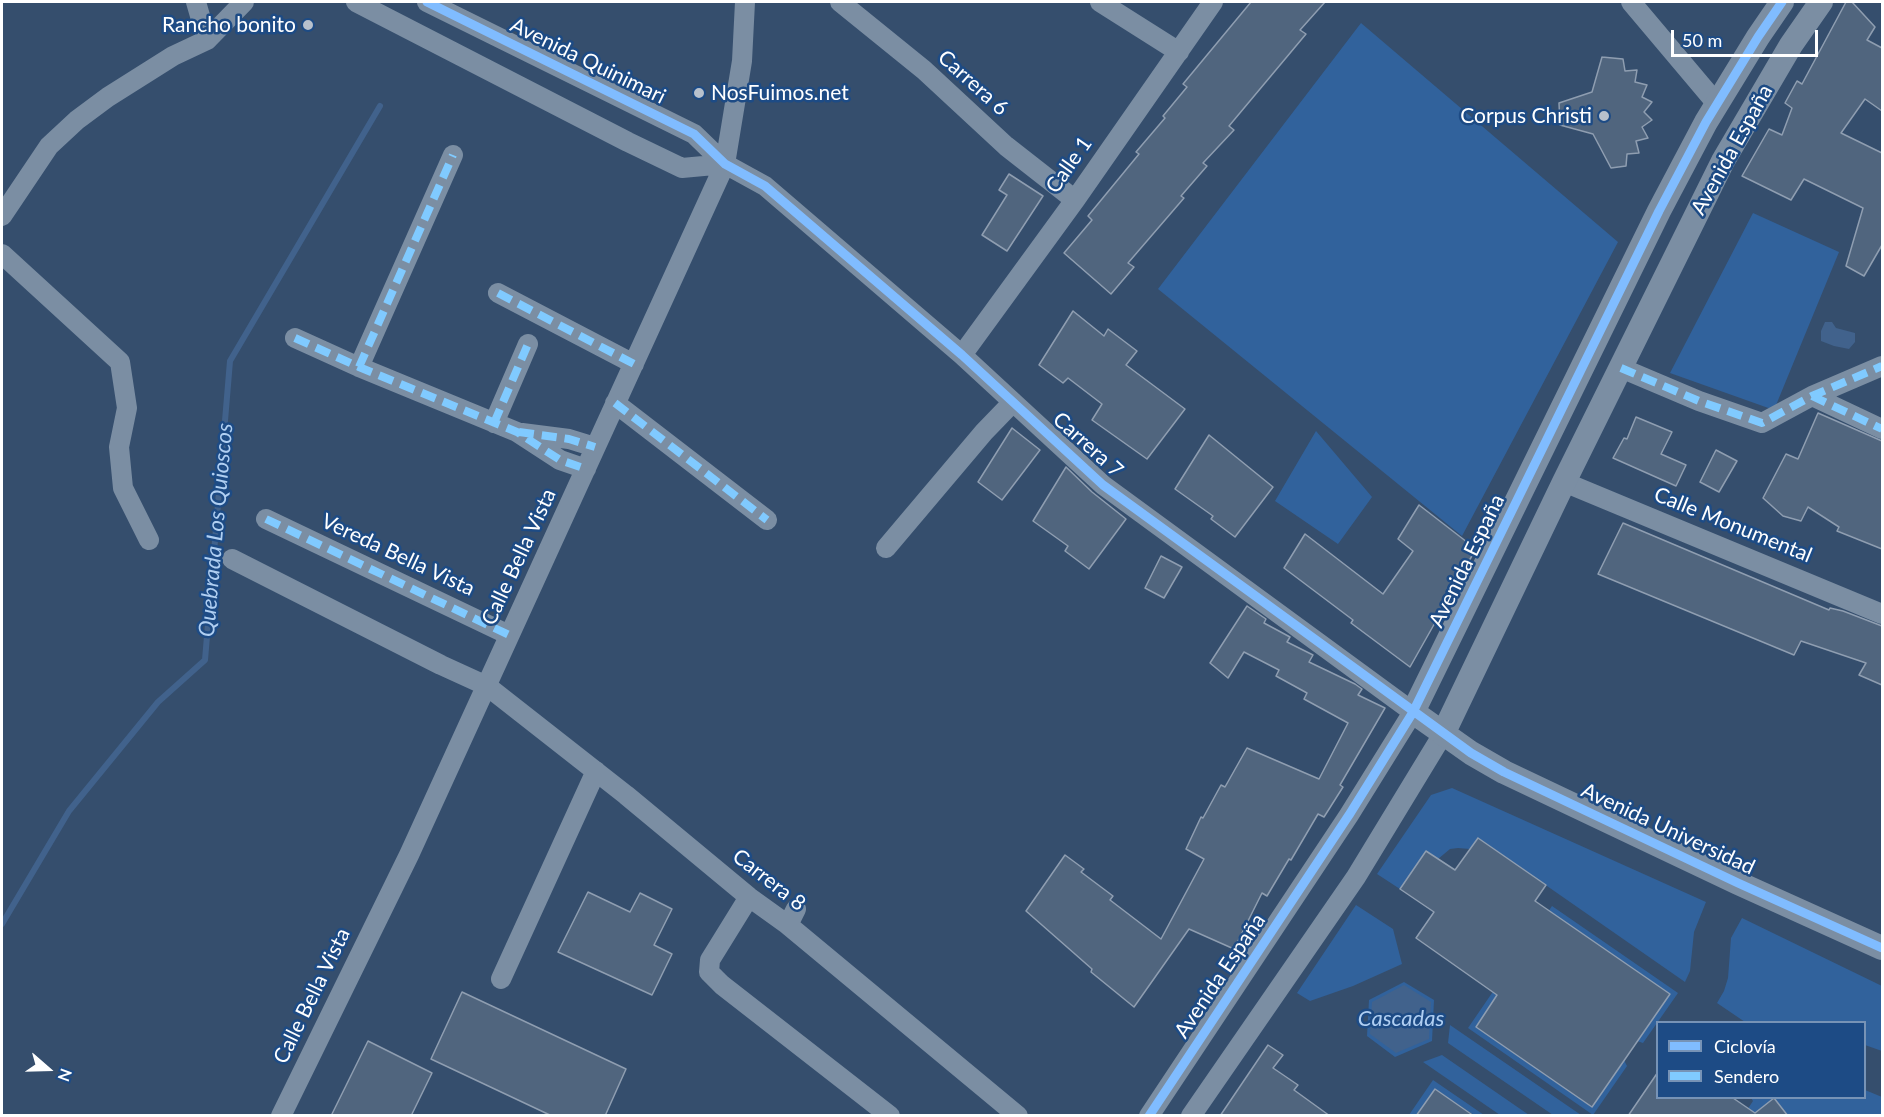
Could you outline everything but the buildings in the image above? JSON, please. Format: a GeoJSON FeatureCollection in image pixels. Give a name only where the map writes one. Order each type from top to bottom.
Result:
{"type":"FeatureCollection","features":[{"type":"Feature","properties":{"kind":"street"},"geometry":{"type":"LineString","coordinates":[[196,2],[207,40]]}},
{"type":"Feature","properties":{"kind":"street"},"geometry":{"type":"LineString","coordinates":[[2,216],[50,146],[78,120],[108,97],[164,62],[207,40],[244,2]]}},
{"type":"Feature","properties":{"kind":"street"},"geometry":{"type":"LineString","coordinates":[[356,2],[682,168],[725,164]]}},
{"type":"Feature","properties":{"kind":"street","name":"Avenida Quinimari"},"geometry":{"type":"LineString","coordinates":[[427,2],[694,134],[725,164]]}},
{"type":"Feature","properties":{"kind":"street","name":"Calle Bella Vista"},"geometry":{"type":"LineString","coordinates":[[281,1116],[409,855],[725,164],[742,61],[745,2]]}},
{"type":"Feature","properties":{"kind":"street","name":"Carrera 6"},"geometry":{"type":"LineString","coordinates":[[840,2],[924,70],[1006,146],[1075,200]]}},
{"type":"Feature","properties":{"kind":"street"},"geometry":{"type":"LineString","coordinates":[[1100,2],[1179,52]]}},
{"type":"Feature","properties":{"kind":"street","name":"Calle 1"},"geometry":{"type":"LineString","coordinates":[[962,355],[1075,200],[1213,2]]}},
{"type":"Feature","properties":{"kind":"street"},"geometry":{"type":"LineString","coordinates":[[1631,2],[1717,104]]}},
{"type":"Feature","properties":{"kind":"street","name":"Avenida España"},"geometry":{"type":"LineString","coordinates":[[1149,1116],[1349,815],[1413,712],[1653,222],[1717,104],[1782,2]]}},
{"type":"Feature","properties":{"kind":"street","name":"Avenida España"},"geometry":{"type":"LineString","coordinates":[[1191,1116],[1356,877],[1443,734],[1564,482],[1723,161],[1791,45],[1821,2]]}},
{"type":"Feature","properties":{"kind":"street"},"geometry":{"type":"LineString","coordinates":[[359,367],[453,155]]}},
{"type":"Feature","properties":{"kind":"street","name":"Carrera 7"},"geometry":{"type":"LineString","coordinates":[[725,164],[765,186],[962,355],[1103,485],[1443,734]]}},
{"type":"Feature","properties":{"kind":"street"},"geometry":{"type":"LineString","coordinates":[[2,254],[120,362],[127,408],[119,447],[123,488],[149,540]]}},
{"type":"Feature","properties":{"kind":"street"},"geometry":{"type":"LineString","coordinates":[[498,293],[634,364]]}},
{"type":"Feature","properties":{"kind":"street"},"geometry":{"type":"LineString","coordinates":[[295,338],[516,432],[560,460],[586,469]]}},
{"type":"Feature","properties":{"kind":"street"},"geometry":{"type":"LineString","coordinates":[[494,423],[528,344]]}},
{"type":"Feature","properties":{"kind":"street"},"geometry":{"type":"LineString","coordinates":[[1621,368],[1699,401],[1762,423],[1812,396],[1882,366]]}},
{"type":"Feature","properties":{"kind":"street"},"geometry":{"type":"LineString","coordinates":[[1812,396],[1882,429]]}},
{"type":"Feature","properties":{"kind":"street"},"geometry":{"type":"LineString","coordinates":[[886,548],[984,432],[1013,402]]}},
{"type":"Feature","properties":{"kind":"street"},"geometry":{"type":"LineString","coordinates":[[615,403],[767,520]]}},
{"type":"Feature","properties":{"kind":"street"},"geometry":{"type":"LineString","coordinates":[[516,432],[569,438],[595,447]]}},
{"type":"Feature","properties":{"kind":"street","name":"Calle Monumental"},"geometry":{"type":"LineString","coordinates":[[1564,482],[1882,614]]}},
{"type":"Feature","properties":{"kind":"street","name":"Vereda Bella Vista"},"geometry":{"type":"LineString","coordinates":[[266,519],[509,635]]}},
{"type":"Feature","properties":{"kind":"street","name":"Carrera 8"},"geometry":{"type":"LineString","coordinates":[[232,559],[487,686],[596,771],[750,897],[792,917],[1018,1116]]}},
{"type":"Feature","properties":{"kind":"street","name":"Avenida Universidad"},"geometry":{"type":"LineString","coordinates":[[1443,734],[1504,772],[1738,883],[1882,948]]}},
{"type":"Feature","properties":{"kind":"street"},"geometry":{"type":"LineString","coordinates":[[501,979],[596,771]]}},
{"type":"Feature","properties":{"kind":"street"},"geometry":{"type":"LineString","coordinates":[[750,897],[710,960],[709,972],[722,985],[890,1116]]}},
{"type":"Feature","properties":{"kind":"shaded area"},"geometry":{"type":"Polygon","coordinates":[[[1361,23],[1618,242],[1462,536],[1158,289],[1361,23]]]}},
{"type":"Feature","properties":{"kind":"shaded area"},"geometry":{"type":"Polygon","coordinates":[[[1753,213],[1839,252],[1774,410],[1670,373],[1753,213]]]}},
{"type":"Feature","properties":{"kind":"shaded area"},"geometry":{"type":"Polygon","coordinates":[[[1316,431],[1372,497],[1338,544],[1275,501],[1316,431]]]}},
{"type":"Feature","properties":{"kind":"shaded area"},"geometry":{"type":"Polygon","coordinates":[[[1452,788],[1706,902],[1694,932],[1690,971],[1685,982],[1478,838],[1470,849],[1450,849],[1438,859],[1426,851],[1400,889],[1377,874],[1431,795],[1452,788]]]}},
{"type":"Feature","properties":{"kind":"shaded area"},"geometry":{"type":"Polygon","coordinates":[[[1356,905],[1393,929],[1402,964],[1353,986],[1310,1001],[1297,993],[1356,905]]]}},
{"type":"Feature","properties":{"kind":"shaded area"},"geometry":{"type":"Polygon","coordinates":[[[1552,906],[1678,993],[1658,1021],[1656,1021],[1643,1043],[1637,1041],[1669,995],[1519,954],[1552,906]]]}},
{"type":"Feature","properties":{"kind":"shaded area"},"geometry":{"type":"Polygon","coordinates":[[[1742,918],[1882,986],[1882,1051],[1866,1045],[1866,1021],[1744,1021],[1717,1003],[1728,978],[1731,938],[1742,918]]]}},
{"type":"Feature","properties":{"kind":"shaded area"},"geometry":{"type":"Polygon","coordinates":[[[1503,977],[1510,978],[1476,1027],[1592,1107],[1624,1060],[1627,1066],[1593,1115],[1468,1028],[1503,977]]]}},
{"type":"Feature","properties":{"kind":"shaded area","name":"Cascadas"},"geometry":{"type":"Polygon","coordinates":[[[1404,982],[1434,1000],[1432,1041],[1395,1057],[1367,1036],[1369,1000],[1404,982]]]}},
{"type":"Feature","properties":{"kind":"shaded area"},"geometry":{"type":"Polygon","coordinates":[[[1450,1025],[1581,1115],[1553,1115],[1448,1043],[1450,1025]]]}},
{"type":"Feature","properties":{"kind":"shaded area"},"geometry":{"type":"Polygon","coordinates":[[[1442,1055],[1529,1115],[1500,1115],[1423,1062],[1442,1055]]]}},
{"type":"Feature","properties":{"kind":"shaded area"},"geometry":{"type":"Polygon","coordinates":[[[1433,1080],[1484,1115],[1474,1115],[1435,1089],[1416,1115],[1409,1115],[1433,1080]]]}},
{"type":"Feature","properties":{"kind":"shaded area"},"geometry":{"type":"Polygon","coordinates":[[[1866,1090],[1882,1097],[1882,1115],[1788,1115],[1775,1099],[1866,1099],[1866,1090]]]}},
{"type":"Feature","properties":{"kind":"shaded area"},"geometry":{"type":"Polygon","coordinates":[[[1752,1099],[1773,1099],[1752,1115],[1743,1116],[1753,1101],[1752,1099]]]}},
{"type":"Feature","properties":{"kind":"water"},"geometry":{"type":"Polygon","coordinates":[[[1825,322],[1832,322],[1836,328],[1855,333],[1855,342],[1849,349],[1821,341],[1821,331],[1825,322]]]}},
{"type":"Feature","properties":{"kind":"water","name":"Cascadas"},"geometry":{"type":"Polygon","coordinates":[[[1404,985],[1431,1002],[1429,1039],[1396,1053],[1370,1034],[1372,1002],[1404,985]]]}},
{"type":"Feature","properties":{"kind":"waterway","name":"Quebrada Los Quioscos"},"geometry":{"type":"LineString","coordinates":[[2,924],[69,811],[158,702],[205,660],[230,361],[380,106]]}},
{"type":"Feature","properties":{"kind":"marked path"},"geometry":{"type":"LineString","coordinates":[[359,367],[453,155]]}},
{"type":"Feature","properties":{"kind":"marked path"},"geometry":{"type":"LineString","coordinates":[[498,293],[634,364]]}},
{"type":"Feature","properties":{"kind":"marked path"},"geometry":{"type":"LineString","coordinates":[[295,338],[517,432],[560,460],[586,469]]}},
{"type":"Feature","properties":{"kind":"marked path"},"geometry":{"type":"LineString","coordinates":[[494,423],[528,344]]}},
{"type":"Feature","properties":{"kind":"marked path"},"geometry":{"type":"LineString","coordinates":[[1621,368],[1699,401],[1762,423],[1812,396],[1882,366]]}},
{"type":"Feature","properties":{"kind":"marked path"},"geometry":{"type":"LineString","coordinates":[[1812,396],[1882,429]]}},
{"type":"Feature","properties":{"kind":"marked path"},"geometry":{"type":"LineString","coordinates":[[615,403],[767,520]]}},
{"type":"Feature","properties":{"kind":"marked path"},"geometry":{"type":"LineString","coordinates":[[519,432],[569,439],[595,447]]}},
{"type":"Feature","properties":{"kind":"marked path"},"geometry":{"type":"LineString","coordinates":[[266,519],[509,635]]}},
{"type":"Feature","properties":{"kind":"cycle path"},"geometry":{"type":"LineString","coordinates":[[427,2],[694,134],[725,164],[765,186],[962,355],[1103,485],[1471,753],[1504,772],[1738,883],[1882,948]]}},
{"type":"Feature","properties":{"kind":"cycle path"},"geometry":{"type":"LineString","coordinates":[[1149,1116],[1349,815],[1413,712],[1659,211],[1706,122],[1782,2]]}},
{"type":"Feature","properties":{"kind":"place","name":"Rancho bonito"},"geometry":{"type":"Point","coordinates":[308,25]}},
{"type":"Feature","properties":{"kind":"place","name":"NosFuimos.net"},"geometry":{"type":"Point","coordinates":[699,93]}},
{"type":"Feature","properties":{"kind":"place","name":"Corpus Christi"},"geometry":{"type":"Point","coordinates":[1604,116]}}]}
